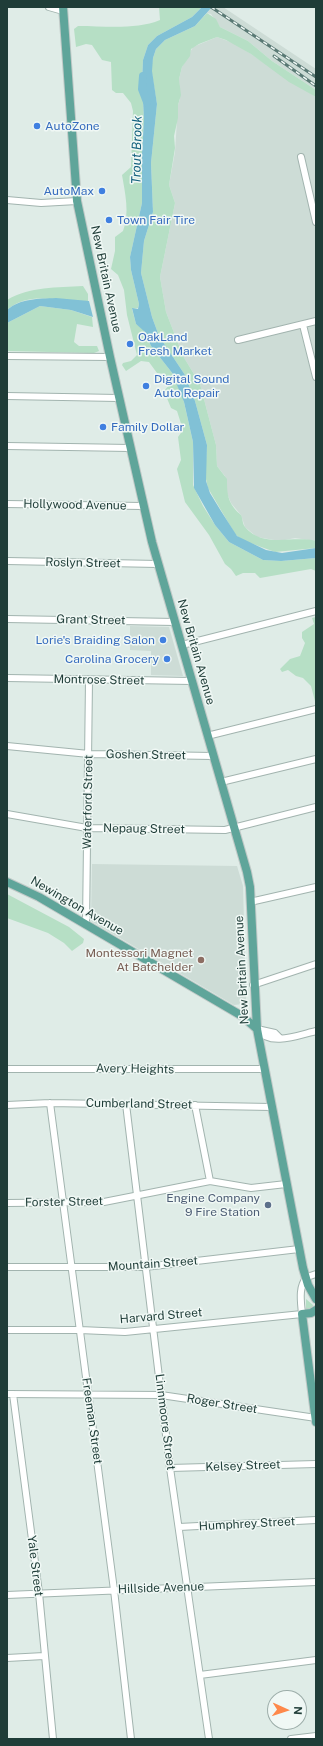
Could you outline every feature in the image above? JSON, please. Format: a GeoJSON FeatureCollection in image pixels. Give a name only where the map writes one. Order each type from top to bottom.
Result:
{"type":"FeatureCollection","features":[{"type":"Feature","properties":{"kind":"main road","name":"New Britain Avenue"},"geometry":{"type":"LineString","coordinates":[[63,9],[77,201],[142,506],[247,872],[257,1029],[305,1278],[316,1299]]}},
{"type":"Feature","properties":{"kind":"main road","name":"Newington Avenue"},"geometry":{"type":"LineString","coordinates":[[7,882],[39,897],[86,924],[242,1016],[257,1029]]}},
{"type":"Feature","properties":{"kind":"main road","name":"Harvard Street"},"geometry":{"type":"LineString","coordinates":[[302,1314],[311,1313],[316,1310]]}},
{"type":"Feature","properties":{"kind":"main road"},"geometry":{"type":"LineString","coordinates":[[302,1314],[316,1422]]}},
{"type":"Feature","properties":{"kind":"street"},"geometry":{"type":"LineString","coordinates":[[49,7],[63,9]]}},
{"type":"Feature","properties":{"kind":"street"},"geometry":{"type":"LineString","coordinates":[[301,157],[316,222]]}},
{"type":"Feature","properties":{"kind":"street"},"geometry":{"type":"LineString","coordinates":[[7,200],[41,203],[77,201]]}},
{"type":"Feature","properties":{"kind":"street"},"geometry":{"type":"LineString","coordinates":[[238,340],[316,321]]}},
{"type":"Feature","properties":{"kind":"street"},"geometry":{"type":"LineString","coordinates":[[303,324],[316,377]]}},
{"type":"Feature","properties":{"kind":"street"},"geometry":{"type":"LineString","coordinates":[[7,356],[110,357]]}},
{"type":"Feature","properties":{"kind":"street"},"geometry":{"type":"LineString","coordinates":[[7,396],[118,398]]}},
{"type":"Feature","properties":{"kind":"street"},"geometry":{"type":"LineString","coordinates":[[7,446],[130,448]]}},
{"type":"Feature","properties":{"kind":"street","name":"Hollywood Avenue"},"geometry":{"type":"LineString","coordinates":[[7,504],[142,506]]}},
{"type":"Feature","properties":{"kind":"street","name":"Roslyn Street"},"geometry":{"type":"LineString","coordinates":[[7,561],[158,564]]}},
{"type":"Feature","properties":{"kind":"street"},"geometry":{"type":"LineString","coordinates":[[182,645],[316,610]]}},
{"type":"Feature","properties":{"kind":"street","name":"Grant Street"},"geometry":{"type":"LineString","coordinates":[[7,619],[175,622]]}},
{"type":"Feature","properties":{"kind":"street","name":"Montrose Street"},"geometry":{"type":"LineString","coordinates":[[7,678],[192,681]]}},
{"type":"Feature","properties":{"kind":"street","name":"Waterford Street"},"geometry":{"type":"LineString","coordinates":[[86,924],[89,680]]}},
{"type":"Feature","properties":{"kind":"street"},"geometry":{"type":"LineString","coordinates":[[207,736],[316,709]]}},
{"type":"Feature","properties":{"kind":"street","name":"Goshen Street"},"geometry":{"type":"LineString","coordinates":[[7,746],[89,754],[213,756]]}},
{"type":"Feature","properties":{"kind":"street"},"geometry":{"type":"LineString","coordinates":[[221,782],[316,759]]}},
{"type":"Feature","properties":{"kind":"street","name":"Nepaug Street"},"geometry":{"type":"LineString","coordinates":[[7,814],[87,828],[225,830],[316,807]]}},
{"type":"Feature","properties":{"kind":"street"},"geometry":{"type":"LineString","coordinates":[[250,902],[316,887]]}},
{"type":"Feature","properties":{"kind":"street"},"geometry":{"type":"LineString","coordinates":[[254,985],[316,964]]}},
{"type":"Feature","properties":{"kind":"street"},"geometry":{"type":"LineString","coordinates":[[257,1029],[262,1036],[273,1040],[316,1031]]}},
{"type":"Feature","properties":{"kind":"street","name":"Avery Heights"},"geometry":{"type":"LineString","coordinates":[[7,1069],[264,1069]]}},
{"type":"Feature","properties":{"kind":"street","name":"Cumberland Street"},"geometry":{"type":"LineString","coordinates":[[7,1105],[50,1103],[271,1107]]}},
{"type":"Feature","properties":{"kind":"street","name":"Freeman Street"},"geometry":{"type":"LineString","coordinates":[[50,1103],[114,1590],[132,1739]]}},
{"type":"Feature","properties":{"kind":"street","name":"Linnmoore Street"},"geometry":{"type":"LineString","coordinates":[[126,1104],[170,1468],[209,1739]]}},
{"type":"Feature","properties":{"kind":"street"},"geometry":{"type":"LineString","coordinates":[[195,1105],[210,1181]]}},
{"type":"Feature","properties":{"kind":"street","name":"Forster Street"},"geometry":{"type":"LineString","coordinates":[[7,1203],[104,1202],[210,1181],[251,1188],[286,1184]]}},
{"type":"Feature","properties":{"kind":"street","name":"Mountain Street"},"geometry":{"type":"LineString","coordinates":[[7,1267],[145,1267],[299,1249]]}},
{"type":"Feature","properties":{"kind":"street"},"geometry":{"type":"LineString","coordinates":[[302,1314],[300,1295],[305,1278],[316,1274]]}},
{"type":"Feature","properties":{"kind":"street","name":"Harvard Street"},"geometry":{"type":"LineString","coordinates":[[7,1330],[80,1330],[125,1332],[302,1314]]}},
{"type":"Feature","properties":{"kind":"street","name":"Roger Street"},"geometry":{"type":"LineString","coordinates":[[10,1394],[161,1395],[316,1418]]}},
{"type":"Feature","properties":{"kind":"street","name":"Yale Street"},"geometry":{"type":"LineString","coordinates":[[10,1394],[39,1593],[53,1739]]}},
{"type":"Feature","properties":{"kind":"street","name":"Kelsey Street"},"geometry":{"type":"LineString","coordinates":[[170,1468],[316,1464]]}},
{"type":"Feature","properties":{"kind":"street","name":"Humphrey Street"},"geometry":{"type":"LineString","coordinates":[[179,1527],[316,1520]]}},
{"type":"Feature","properties":{"kind":"street","name":"Hillside Avenue"},"geometry":{"type":"LineString","coordinates":[[7,1595],[316,1582]]}},
{"type":"Feature","properties":{"kind":"street"},"geometry":{"type":"LineString","coordinates":[[7,1658],[44,1656]]}},
{"type":"Feature","properties":{"kind":"street"},"geometry":{"type":"LineString","coordinates":[[200,1675],[316,1660]]}},
{"type":"Feature","properties":{"kind":"street"},"geometry":{"type":"LineString","coordinates":[[291,1739],[316,1736]]}},
{"type":"Feature","properties":{"kind":"shaded area"},"geometry":{"type":"Polygon","coordinates":[[[212,7],[223,7],[316,69],[316,90],[272,61],[248,41],[220,27],[211,14],[207,13],[212,7]]]}},
{"type":"Feature","properties":{"kind":"shaded area"},"geometry":{"type":"Polygon","coordinates":[[[217,37],[236,44],[316,97],[316,541],[295,538],[280,541],[257,537],[245,527],[241,515],[231,503],[226,491],[225,476],[217,466],[216,445],[200,384],[183,356],[166,312],[160,277],[175,203],[169,185],[175,152],[178,105],[180,99],[179,79],[182,67],[193,47],[217,37]]]}},
{"type":"Feature","properties":{"kind":"shaded area"},"geometry":{"type":"Polygon","coordinates":[[[130,626],[169,627],[183,676],[151,675],[151,651],[130,650],[130,626]]]}},
{"type":"Feature","properties":{"kind":"shaded area","name":"Montessori Magnet At Batchelder"},"geometry":{"type":"Polygon","coordinates":[[[92,864],[237,866],[243,886],[246,999],[243,1004],[234,1005],[91,921],[92,864]]]}},
{"type":"Feature","properties":{"kind":"green space"},"geometry":{"type":"Polygon","coordinates":[[[159,7],[202,7],[192,17],[157,36],[148,45],[143,60],[142,81],[144,120],[142,153],[142,203],[130,257],[131,270],[139,304],[138,308],[132,309],[136,324],[143,329],[151,346],[173,374],[183,398],[193,442],[193,485],[203,506],[215,525],[229,542],[263,560],[281,561],[316,558],[316,571],[311,569],[260,578],[255,573],[243,573],[236,576],[225,564],[209,535],[185,502],[177,469],[181,460],[178,437],[183,430],[177,411],[171,408],[164,391],[170,384],[165,374],[157,373],[149,362],[141,361],[126,371],[122,365],[123,363],[131,361],[137,355],[127,315],[124,290],[118,275],[111,269],[115,251],[115,237],[123,231],[127,210],[122,175],[131,167],[133,111],[131,103],[123,93],[116,93],[112,90],[111,62],[102,60],[92,45],[86,44],[76,47],[74,29],[78,26],[120,27],[151,23],[160,20],[159,7]]]}},
{"type":"Feature","properties":{"kind":"green space"},"geometry":{"type":"Polygon","coordinates":[[[207,13],[216,19],[220,27],[248,41],[272,61],[316,90],[316,97],[289,82],[251,54],[226,40],[217,37],[191,49],[190,56],[182,67],[179,79],[181,95],[178,105],[178,118],[174,136],[175,148],[169,185],[175,203],[160,277],[166,312],[183,356],[200,384],[216,445],[217,466],[227,479],[227,491],[230,501],[241,515],[243,524],[253,534],[261,538],[269,540],[297,539],[316,541],[316,548],[275,552],[242,540],[235,534],[208,488],[205,475],[207,445],[195,401],[185,375],[159,336],[152,317],[141,273],[144,241],[153,212],[151,163],[157,104],[151,68],[153,58],[156,49],[165,40],[195,26],[207,13]]]}},
{"type":"Feature","properties":{"kind":"green space"},"geometry":{"type":"Polygon","coordinates":[[[83,286],[88,294],[88,301],[47,299],[26,300],[7,310],[7,300],[25,292],[44,288],[83,286]]]}},
{"type":"Feature","properties":{"kind":"green space"},"geometry":{"type":"Polygon","coordinates":[[[40,306],[71,310],[92,317],[93,327],[77,324],[74,342],[79,346],[97,346],[99,351],[94,353],[7,351],[7,323],[40,306]]]}},
{"type":"Feature","properties":{"kind":"green space"},"geometry":{"type":"Polygon","coordinates":[[[316,617],[316,705],[311,686],[303,678],[296,676],[288,670],[282,672],[280,669],[290,659],[300,656],[305,643],[302,638],[302,632],[314,624],[312,618],[316,617]]]}},
{"type":"Feature","properties":{"kind":"green space"},"geometry":{"type":"Polygon","coordinates":[[[7,894],[69,927],[84,939],[83,943],[72,951],[64,943],[48,933],[7,918],[7,894]]]}},
{"type":"Feature","properties":{"kind":"green space"},"geometry":{"type":"Polygon","coordinates":[[[306,1299],[313,1305],[312,1309],[306,1310],[306,1299]]]}},
{"type":"Feature","properties":{"kind":"water"},"geometry":{"type":"Polygon","coordinates":[[[202,7],[212,7],[195,26],[165,40],[156,49],[153,58],[152,71],[157,104],[151,163],[153,212],[144,241],[141,273],[152,317],[159,336],[185,375],[195,401],[207,445],[206,481],[210,493],[221,511],[237,536],[266,550],[282,553],[316,548],[316,558],[281,561],[263,560],[229,542],[215,525],[194,488],[193,442],[184,402],[173,374],[151,346],[145,332],[136,324],[132,308],[138,309],[139,304],[131,270],[130,257],[142,203],[142,153],[144,120],[142,81],[143,60],[148,45],[157,36],[192,17],[202,7]]]}},
{"type":"Feature","properties":{"kind":"water"},"geometry":{"type":"Polygon","coordinates":[[[56,298],[89,301],[93,317],[71,310],[40,306],[7,323],[7,310],[12,306],[24,301],[56,298]]]}},
{"type":"Feature","properties":{"kind":"waterway","name":"Trout Brook"},"geometry":{"type":"LineString","coordinates":[[143,76],[142,89],[147,102]]}},
{"type":"Feature","properties":{"kind":"railway"},"geometry":{"type":"LineString","coordinates":[[211,7],[316,77]]}},
{"type":"Feature","properties":{"kind":"railway"},"geometry":{"type":"LineString","coordinates":[[274,56],[316,86]]}},
{"type":"Feature","properties":{"kind":"place","name":"AutoZone"},"geometry":{"type":"Point","coordinates":[37,126]}},
{"type":"Feature","properties":{"kind":"place","name":"AutoMax"},"geometry":{"type":"Point","coordinates":[102,191]}},
{"type":"Feature","properties":{"kind":"place","name":"Town Fair Tire"},"geometry":{"type":"Point","coordinates":[109,220]}},
{"type":"Feature","properties":{"kind":"place","name":"OakLand Fresh Market"},"geometry":{"type":"Point","coordinates":[130,344]}},
{"type":"Feature","properties":{"kind":"place","name":"Digital Sound Auto Repair"},"geometry":{"type":"Point","coordinates":[146,386]}},
{"type":"Feature","properties":{"kind":"place","name":"Family Dollar"},"geometry":{"type":"Point","coordinates":[103,427]}},
{"type":"Feature","properties":{"kind":"place","name":"Lorie's Braiding Salon"},"geometry":{"type":"Point","coordinates":[163,640]}},
{"type":"Feature","properties":{"kind":"place","name":"Carolina Grocery"},"geometry":{"type":"Point","coordinates":[167,659]}},
{"type":"Feature","properties":{"kind":"place","name":"Montessori Magnet At Batchelder"},"geometry":{"type":"Point","coordinates":[201,960]}},
{"type":"Feature","properties":{"kind":"place","name":"Engine Company 9 Fire Station"},"geometry":{"type":"Point","coordinates":[268,1205]}}]}
